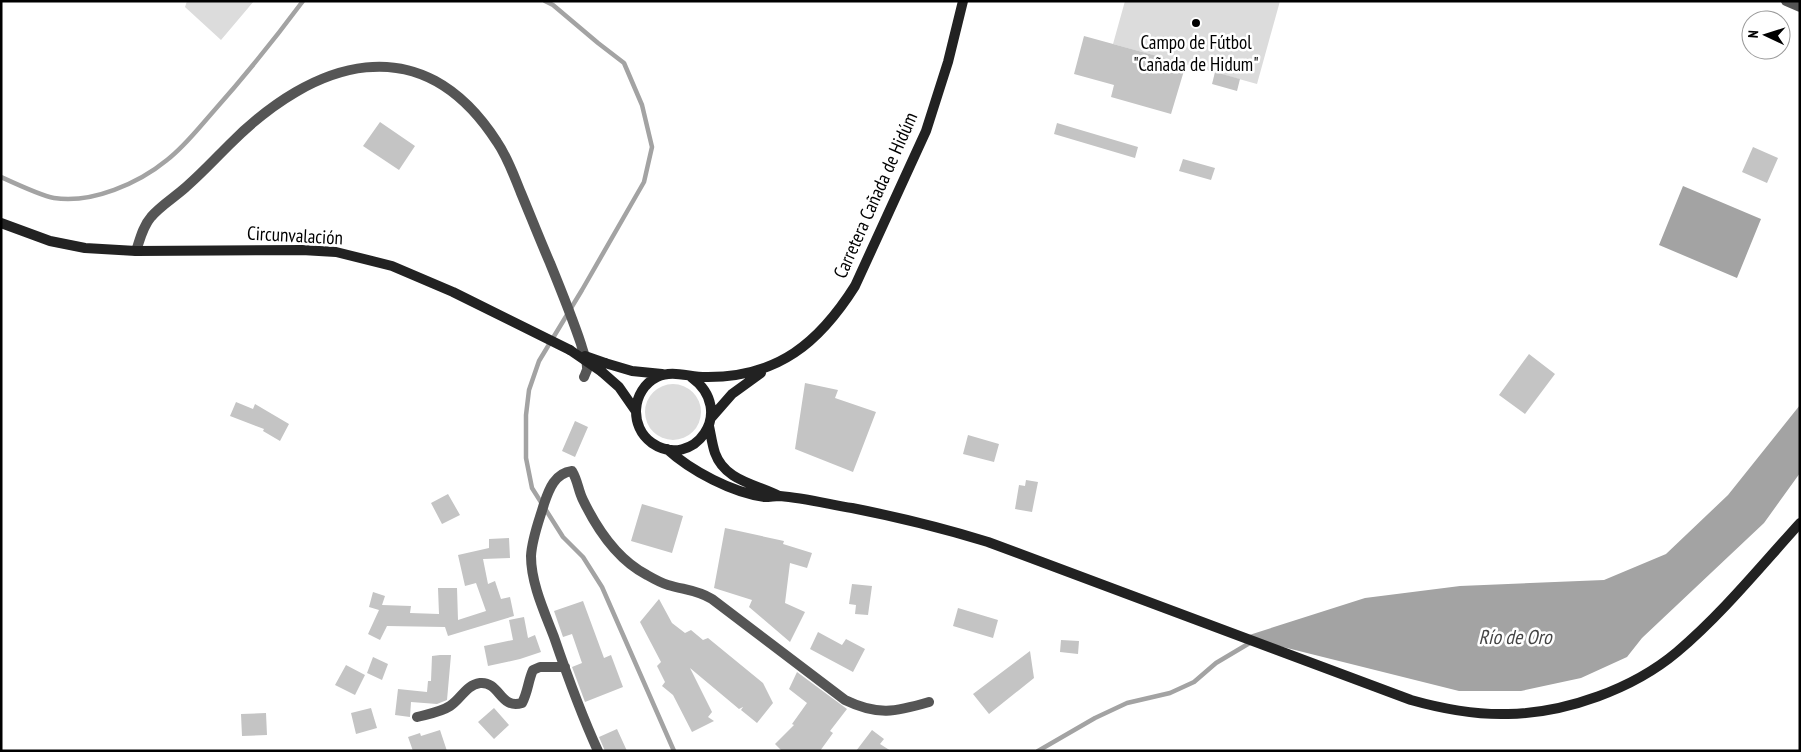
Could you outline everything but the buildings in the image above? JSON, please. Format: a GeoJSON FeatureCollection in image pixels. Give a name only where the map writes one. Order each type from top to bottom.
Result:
{"type":"FeatureCollection","features":[{"type":"Feature","properties":{"kind":"main road","name":"Carretera Cañada de Hidúm"},"geometry":{"type":"LineString","coordinates":[[766,368],[787,357],[826,326],[854,286],[926,131],[948,62],[963,1]]}},
{"type":"Feature","properties":{"kind":"main road","name":"Circunvalación"},"geometry":{"type":"LineString","coordinates":[[1,223],[59,242],[85,248],[136,251],[302,250],[336,252],[392,266],[453,292],[604,367]]}},
{"type":"Feature","properties":{"kind":"main road"},"geometry":{"type":"LineString","coordinates":[[604,367],[635,410],[639,428],[644,436],[658,446],[677,450],[692,445],[704,435],[710,422],[732,394],[766,368]]}},
{"type":"Feature","properties":{"kind":"main road"},"geometry":{"type":"LineString","coordinates":[[604,367],[666,374]]}},
{"type":"Feature","properties":{"kind":"main road"},"geometry":{"type":"LineString","coordinates":[[635,410],[637,400],[644,387],[656,377],[674,373],[691,377],[736,376],[766,368]]}},
{"type":"Feature","properties":{"kind":"main road"},"geometry":{"type":"LineString","coordinates":[[691,377],[705,390],[710,398],[710,422],[716,454],[721,465],[732,475],[746,483],[780,496],[926,523],[988,542],[1381,689],[1434,706],[1484,713],[1509,714],[1532,712],[1573,704],[1617,689],[1655,669],[1698,633],[1800,523]]}},
{"type":"Feature","properties":{"kind":"main road"},"geometry":{"type":"LineString","coordinates":[[667,449],[680,461],[721,482],[743,491],[766,497],[780,496]]}},
{"type":"Feature","properties":{"kind":"street"},"geometry":{"type":"LineString","coordinates":[[1786,1],[1800,7]]}},
{"type":"Feature","properties":{"kind":"street"},"geometry":{"type":"LineString","coordinates":[[136,251],[145,227],[152,216],[191,182],[246,128],[286,97],[316,81],[352,70],[368,67],[412,72],[440,84],[462,100],[482,121],[499,144],[510,166],[572,316],[586,360],[587,370],[584,377]]}},
{"type":"Feature","properties":{"kind":"street"},"geometry":{"type":"LineString","coordinates":[[598,751],[580,709],[539,596],[532,570],[531,557],[536,527],[548,492],[562,473],[572,472],[578,480],[579,491],[592,518],[618,553],[645,574],[667,585],[700,592],[712,599],[844,700],[860,707],[878,711],[901,711],[929,702]]}},
{"type":"Feature","properties":{"kind":"street"},"geometry":{"type":"LineString","coordinates":[[417,717],[443,710],[452,705],[473,685],[483,683],[492,686],[508,703],[516,705],[522,703],[526,696],[529,678],[533,670],[540,667],[565,667]]}},
{"type":"Feature","properties":{"kind":"shaded area"},"geometry":{"type":"Polygon","coordinates":[[[187,1],[254,1],[221,40],[185,7],[187,1]]]}},
{"type":"Feature","properties":{"kind":"shaded area","name":"Campo de Fútbol \"Cañada de Hidum\""},"geometry":{"type":"Polygon","coordinates":[[[1125,1],[1280,1],[1257,84],[1113,44],[1125,1]]]}},
{"type":"Feature","properties":{"kind":"shaded area"},"geometry":{"type":"Polygon","coordinates":[[[673,384],[688,389],[696,397],[701,412],[696,427],[688,435],[673,440],[658,435],[650,427],[645,412],[650,397],[658,389],[673,384]]]}},
{"type":"Feature","properties":{"kind":"water"},"geometry":{"type":"Polygon","coordinates":[[[1683,186],[1761,219],[1737,278],[1659,245],[1683,186]]]}},
{"type":"Feature","properties":{"kind":"water","name":"Río de Oro"},"geometry":{"type":"Polygon","coordinates":[[[1800,405],[1800,473],[1764,523],[1642,638],[1627,657],[1581,678],[1521,691],[1459,691],[1243,637],[1365,598],[1460,586],[1604,580],[1666,554],[1728,495],[1800,405]]]}},
{"type":"Feature","properties":{"kind":"waterway"},"geometry":{"type":"LineString","coordinates":[[1,177],[42,195],[69,199],[99,195],[129,184],[143,176],[167,160],[191,138],[270,44],[303,1]]}},
{"type":"Feature","properties":{"kind":"waterway"},"geometry":{"type":"LineString","coordinates":[[545,1],[553,5],[624,63],[642,105],[652,147],[644,182],[539,361],[529,390],[526,415],[526,458],[532,488],[563,537],[583,557],[602,587],[674,751]]}},
{"type":"Feature","properties":{"kind":"waterway"},"geometry":{"type":"LineString","coordinates":[[1038,751],[1095,718],[1127,703],[1170,693],[1194,682],[1216,663],[1253,641]]}},
{"type":"Feature","properties":{"kind":"place","name":"Campo de Fútbol \"Cañada de Hidum\""},"geometry":{"type":"Point","coordinates":[1196,23]}}]}
